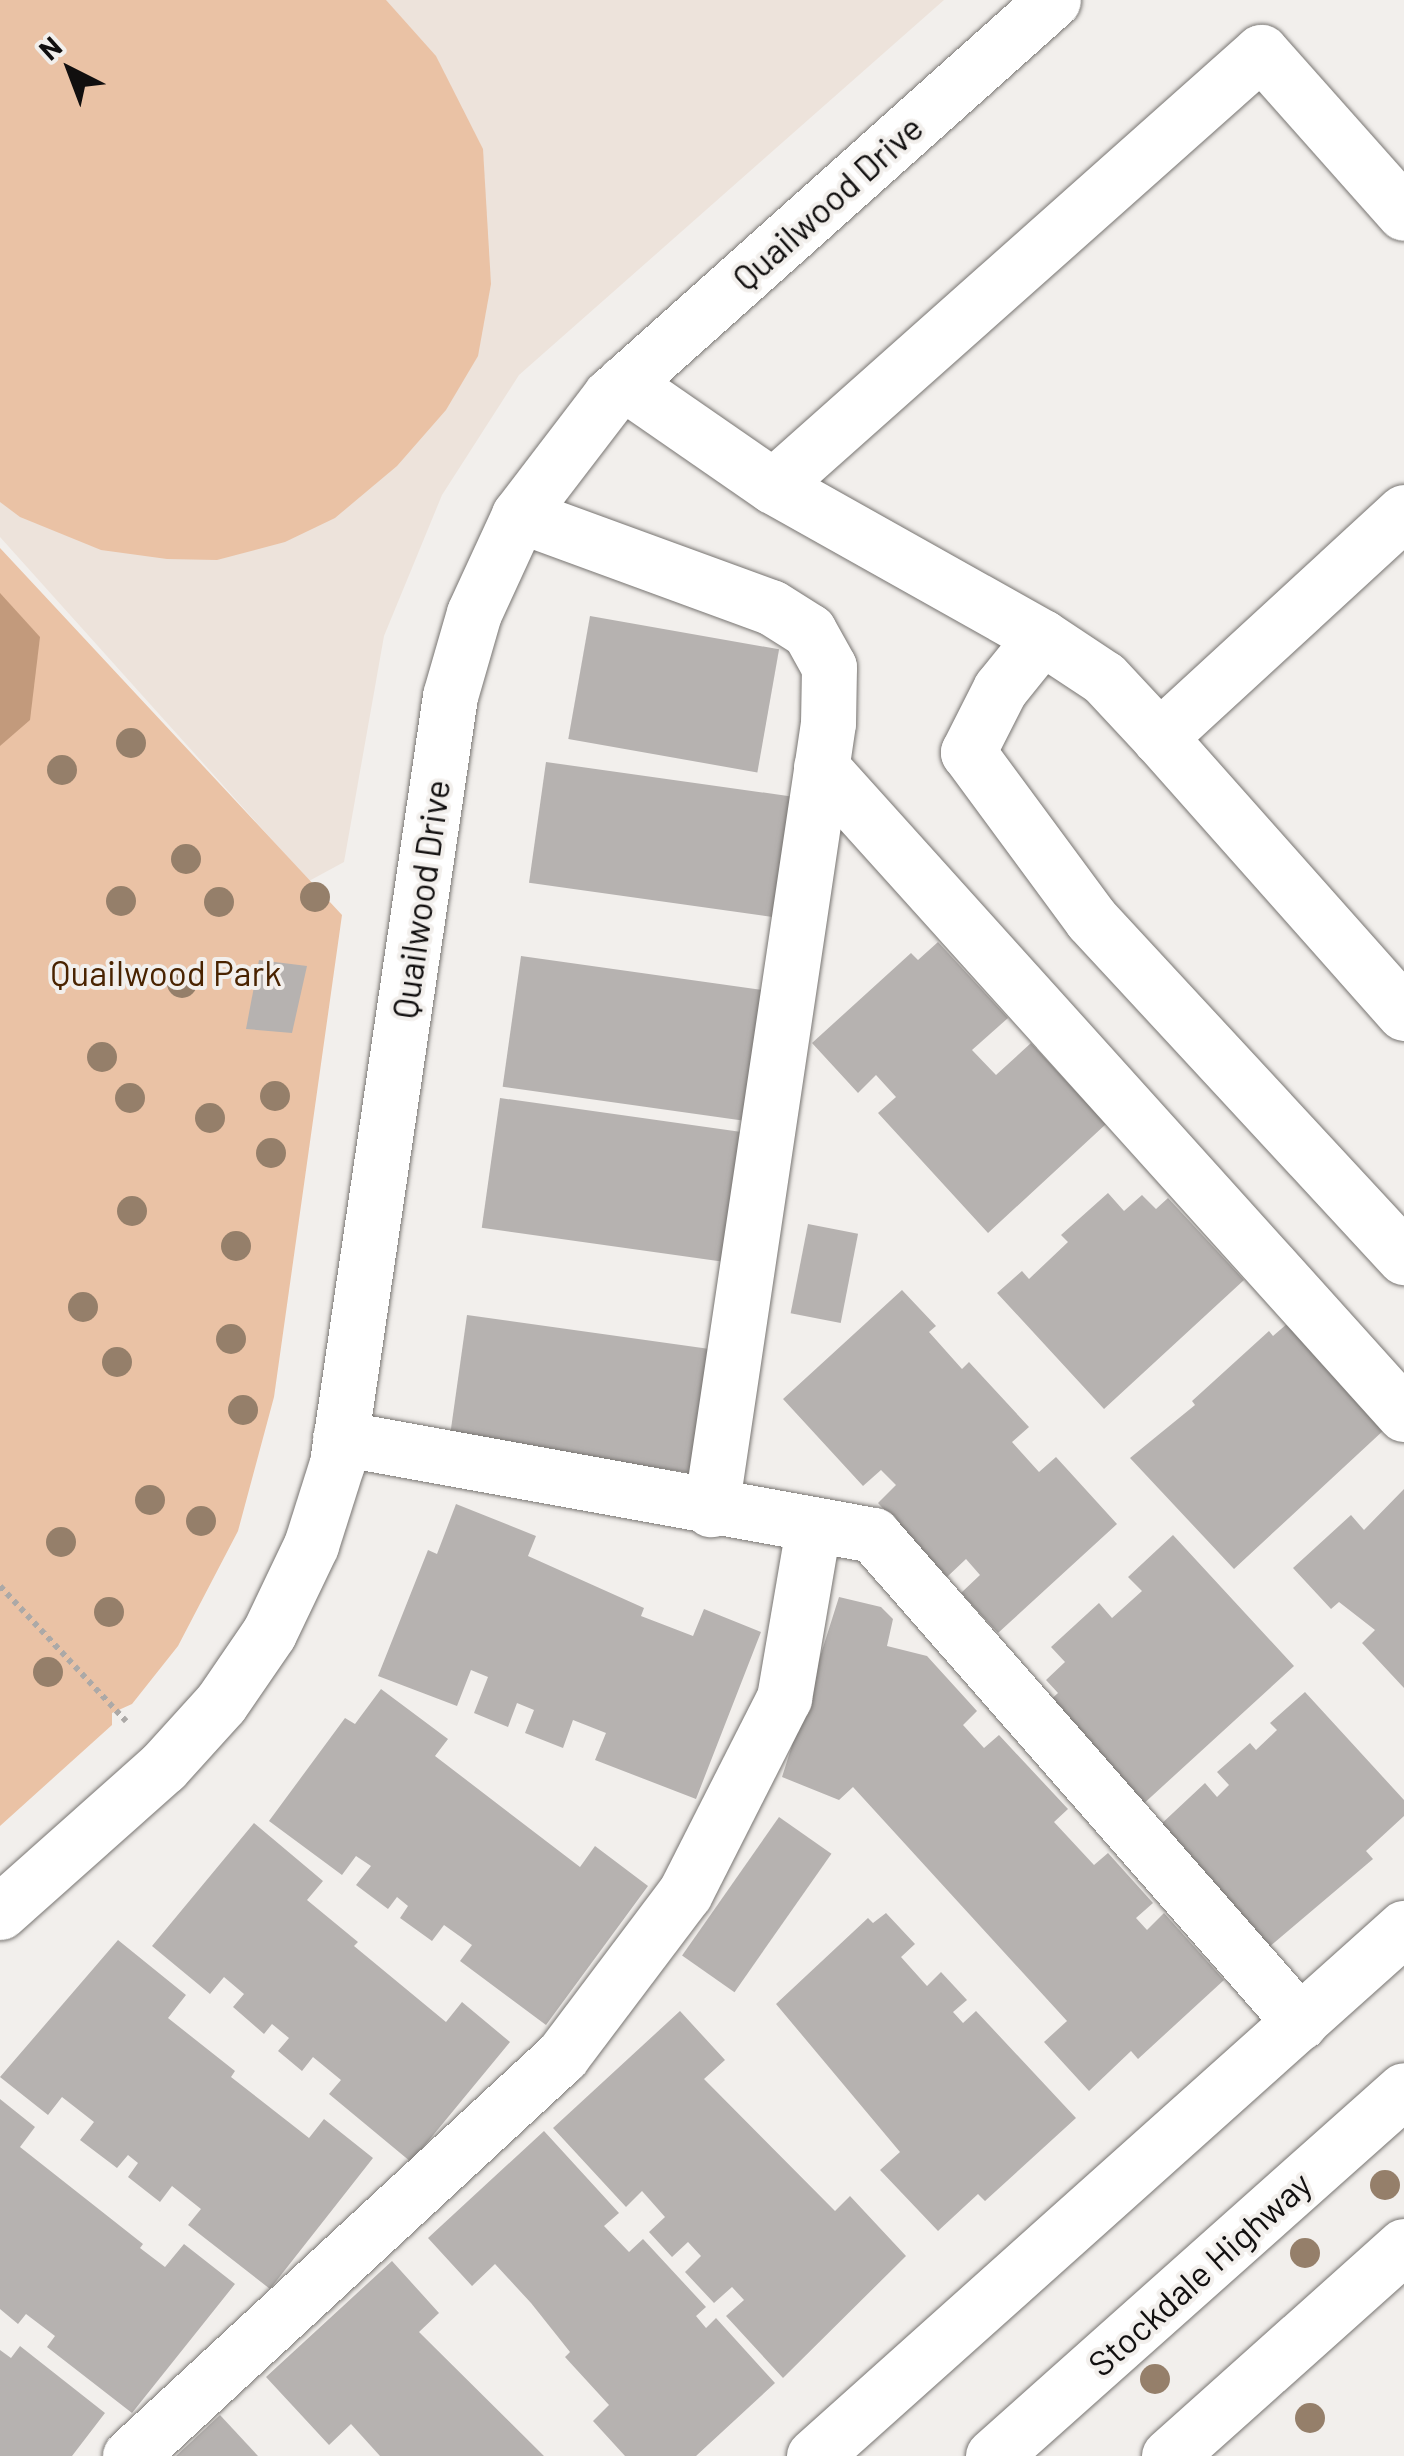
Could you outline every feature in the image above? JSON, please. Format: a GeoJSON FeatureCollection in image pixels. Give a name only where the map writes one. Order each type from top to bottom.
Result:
{"type":"FeatureCollection","features":[{"type":"Feature","properties":{"kind":"street","name":"Quailwood Drive"},"geometry":{"type":"LineString","coordinates":[[0,1912],[163,1766],[220,1703],[269,1632],[311,1545],[340,1438],[450,696],[474,613],[520,515],[554,462],[624,384],[1053,0]]}},
{"type":"Feature","properties":{"kind":"street"},"geometry":{"type":"LineString","coordinates":[[773,486],[1261,52],[1404,213]]}},
{"type":"Feature","properties":{"kind":"street"},"geometry":{"type":"LineString","coordinates":[[624,384],[773,486],[1042,637],[1104,678],[1404,1013]]}},
{"type":"Feature","properties":{"kind":"street"},"geometry":{"type":"LineString","coordinates":[[1159,737],[1404,512]]}},
{"type":"Feature","properties":{"kind":"street"},"geometry":{"type":"LineString","coordinates":[[520,515],[771,607],[808,631],[829,667],[821,767],[711,1509]]}},
{"type":"Feature","properties":{"kind":"street"},"geometry":{"type":"LineString","coordinates":[[1042,637],[1000,689],[968,752],[1092,919],[1404,1256]]}},
{"type":"Feature","properties":{"kind":"street"},"geometry":{"type":"LineString","coordinates":[[821,767],[1404,1414]]}},
{"type":"Feature","properties":{"kind":"street"},"geometry":{"type":"LineString","coordinates":[[340,1438],[813,1528],[873,1535],[1300,2022]]}},
{"type":"Feature","properties":{"kind":"street"},"geometry":{"type":"LineString","coordinates":[[130,2456],[562,2056],[685,1893],[784,1698],[813,1528]]}},
{"type":"Feature","properties":{"kind":"street"},"geometry":{"type":"LineString","coordinates":[[814,2456],[1404,1928]]}},
{"type":"Feature","properties":{"kind":"street","name":"Stockdale Highway"},"geometry":{"type":"LineString","coordinates":[[993,2456],[1404,2090]]}},
{"type":"Feature","properties":{"kind":"street"},"geometry":{"type":"LineString","coordinates":[[1168,2456],[1404,2246]]}},
{"type":"Feature","properties":{"kind":"path"},"geometry":{"type":"LineString","coordinates":[[0,1586],[126,1721]]}},
{"type":"Feature","properties":{"kind":"shaded area"},"geometry":{"type":"Polygon","coordinates":[[[0,0],[944,0],[519,375],[442,495],[384,636],[344,862],[309,881],[0,537],[0,0]]]}},
{"type":"Feature","properties":{"kind":"shaded area"},"geometry":{"type":"Polygon","coordinates":[[[0,593],[40,637],[30,720],[0,746],[0,593]]]}},
{"type":"Feature","properties":{"kind":"green space"},"geometry":{"type":"Polygon","coordinates":[[[0,0],[386,0],[436,56],[483,149],[491,284],[478,356],[446,410],[397,466],[335,518],[285,542],[217,560],[167,559],[101,550],[20,517],[0,502],[0,0]]]}},
{"type":"Feature","properties":{"kind":"green space","name":"Quailwood Park"},"geometry":{"type":"Polygon","coordinates":[[[0,548],[342,915],[274,1397],[238,1531],[178,1646],[132,1704],[112,1713],[112,1725],[0,1826],[0,548]]]}},
{"type":"Feature","properties":{"kind":"building"},"geometry":{"type":"Polygon","coordinates":[[[590,616],[779,649],[757,772],[568,739],[590,616]]]}},
{"type":"Feature","properties":{"kind":"building"},"geometry":{"type":"Polygon","coordinates":[[[546,762],[797,797],[780,918],[529,883],[546,762]]]}},
{"type":"Feature","properties":{"kind":"building"},"geometry":{"type":"Polygon","coordinates":[[[938,942],[1008,1018],[972,1050],[996,1075],[1031,1043],[1106,1124],[988,1233],[878,1113],[896,1097],[876,1075],[858,1093],[812,1043],[911,953],[918,960],[938,942]]]}},
{"type":"Feature","properties":{"kind":"building"},"geometry":{"type":"Polygon","coordinates":[[[521,956],[770,991],[751,1122],[503,1087],[521,956]]]}},
{"type":"Feature","properties":{"kind":"building"},"geometry":{"type":"Polygon","coordinates":[[[259,960],[307,966],[292,1033],[246,1029],[259,960]]]}},
{"type":"Feature","properties":{"kind":"building"},"geometry":{"type":"Polygon","coordinates":[[[500,1098],[749,1133],[730,1263],[482,1228],[500,1098]]]}},
{"type":"Feature","properties":{"kind":"building"},"geometry":{"type":"Polygon","coordinates":[[[1108,1193],[1124,1211],[1142,1195],[1156,1209],[1168,1198],[1244,1280],[1104,1409],[997,1293],[1022,1271],[1029,1279],[1068,1242],[1061,1235],[1108,1193]]]}},
{"type":"Feature","properties":{"kind":"building"},"geometry":{"type":"Polygon","coordinates":[[[808,1224],[858,1234],[841,1323],[791,1313],[808,1224]]]}},
{"type":"Feature","properties":{"kind":"building"},"geometry":{"type":"Polygon","coordinates":[[[902,1290],[936,1326],[929,1332],[962,1369],[969,1362],[1029,1427],[1012,1442],[1039,1472],[1056,1457],[1117,1524],[998,1633],[961,1593],[980,1575],[966,1559],[947,1577],[878,1503],[896,1485],[881,1470],[863,1486],[783,1399],[902,1290]]]}},
{"type":"Feature","properties":{"kind":"building"},"geometry":{"type":"Polygon","coordinates":[[[467,1315],[719,1350],[701,1474],[450,1439],[467,1315]]]}},
{"type":"Feature","properties":{"kind":"building"},"geometry":{"type":"Polygon","coordinates":[[[1288,1323],[1385,1429],[1234,1569],[1130,1458],[1195,1405],[1192,1401],[1269,1331],[1273,1336],[1288,1323]]]}},
{"type":"Feature","properties":{"kind":"building"},"geometry":{"type":"Polygon","coordinates":[[[1404,1489],[1404,1688],[1362,1643],[1375,1630],[1339,1602],[1331,1609],[1293,1568],[1351,1515],[1364,1530],[1404,1489]]]}},
{"type":"Feature","properties":{"kind":"building"},"geometry":{"type":"Polygon","coordinates":[[[456,1504],[536,1536],[528,1556],[644,1608],[641,1616],[693,1636],[704,1609],[761,1632],[696,1799],[595,1760],[606,1733],[573,1720],[563,1748],[525,1733],[534,1710],[517,1703],[508,1727],[474,1713],[488,1677],[471,1670],[457,1706],[378,1676],[428,1550],[437,1554],[456,1504]]]}},
{"type":"Feature","properties":{"kind":"building"},"geometry":{"type":"Polygon","coordinates":[[[1173,1535],[1294,1666],[1140,1807],[1046,1704],[1058,1693],[1046,1680],[1065,1662],[1051,1647],[1099,1603],[1112,1618],[1142,1591],[1128,1577],[1173,1535]]]}},
{"type":"Feature","properties":{"kind":"building"},"geometry":{"type":"Polygon","coordinates":[[[839,1597],[881,1607],[893,1619],[887,1646],[927,1656],[977,1711],[963,1725],[984,1748],[999,1735],[1068,1809],[1054,1822],[1094,1865],[1108,1853],[1153,1903],[1136,1918],[1147,1930],[1164,1913],[1224,1980],[1138,2059],[1131,2051],[1089,2091],[1044,2042],[1067,2021],[853,1787],[839,1800],[782,1777],[839,1597]]]}},
{"type":"Feature","properties":{"kind":"building"},"geometry":{"type":"Polygon","coordinates":[[[381,1689],[448,1739],[435,1756],[580,1867],[595,1846],[648,1886],[546,2025],[460,1961],[472,1945],[444,1925],[432,1941],[400,1918],[408,1906],[397,1897],[388,1909],[356,1885],[371,1866],[356,1856],[342,1875],[269,1821],[345,1718],[355,1724],[381,1689]]]}},
{"type":"Feature","properties":{"kind":"building"},"geometry":{"type":"Polygon","coordinates":[[[1305,1692],[1404,1800],[1404,1816],[1366,1851],[1373,1859],[1269,1947],[1158,1827],[1205,1783],[1217,1797],[1229,1785],[1217,1772],[1250,1743],[1256,1750],[1277,1730],[1270,1723],[1305,1692]]]}},
{"type":"Feature","properties":{"kind":"building"},"geometry":{"type":"Polygon","coordinates":[[[779,1817],[831,1854],[734,1992],[682,1955],[779,1817]]]}},
{"type":"Feature","properties":{"kind":"building"},"geometry":{"type":"Polygon","coordinates":[[[254,1823],[323,1881],[307,1900],[358,1942],[354,1946],[446,2022],[462,2002],[510,2042],[411,2162],[329,2094],[341,2080],[313,2057],[302,2071],[278,2051],[289,2038],[272,2024],[264,2034],[233,2007],[244,1994],[224,1977],[210,1994],[152,1946],[254,1823]]]}},
{"type":"Feature","properties":{"kind":"building"},"geometry":{"type":"Polygon","coordinates":[[[886,1913],[915,1944],[901,1957],[927,1986],[941,1972],[967,2000],[953,2012],[963,2023],[976,2011],[1076,2118],[985,2201],[978,2194],[938,2231],[880,2170],[900,2152],[776,2004],[868,1918],[873,1923],[886,1913]]]}},
{"type":"Feature","properties":{"kind":"building"},"geometry":{"type":"Polygon","coordinates":[[[118,1940],[186,1995],[168,2018],[235,2071],[231,2077],[309,2138],[324,2119],[373,2158],[270,2289],[188,2225],[201,2209],[172,2186],[160,2202],[128,2177],[138,2163],[128,2155],[117,2168],[80,2140],[94,2122],[62,2097],[48,2115],[0,2077],[118,1940]]]}},
{"type":"Feature","properties":{"kind":"building"},"geometry":{"type":"Polygon","coordinates":[[[680,2011],[725,2060],[704,2079],[835,2211],[850,2196],[906,2256],[783,2378],[726,2316],[744,2300],[732,2287],[714,2303],[685,2272],[701,2256],[688,2242],[672,2257],[649,2232],[665,2217],[642,2191],[626,2207],[553,2128],[680,2011]]]}},
{"type":"Feature","properties":{"kind":"building"},"geometry":{"type":"Polygon","coordinates":[[[0,2099],[35,2127],[20,2147],[143,2244],[140,2248],[165,2267],[184,2244],[235,2284],[132,2413],[47,2347],[55,2336],[26,2314],[18,2324],[0,2309],[0,2099]]]}},
{"type":"Feature","properties":{"kind":"building"},"geometry":{"type":"Polygon","coordinates":[[[544,2131],[619,2213],[604,2226],[629,2252],[643,2239],[706,2307],[696,2316],[706,2328],[716,2318],[775,2383],[696,2456],[625,2456],[593,2421],[609,2405],[565,2357],[570,2352],[531,2303],[495,2264],[472,2286],[428,2238],[544,2131]]]}},
{"type":"Feature","properties":{"kind":"building"},"geometry":{"type":"Polygon","coordinates":[[[392,2261],[439,2313],[419,2332],[544,2456],[380,2456],[351,2424],[329,2445],[266,2377],[392,2261]]]}},
{"type":"Feature","properties":{"kind":"building"},"geometry":{"type":"Polygon","coordinates":[[[20,2346],[105,2413],[72,2456],[0,2456],[0,2350],[11,2358],[20,2346]]]}},
{"type":"Feature","properties":{"kind":"building"},"geometry":{"type":"Polygon","coordinates":[[[220,2415],[258,2456],[176,2456],[220,2415]]]}}]}
